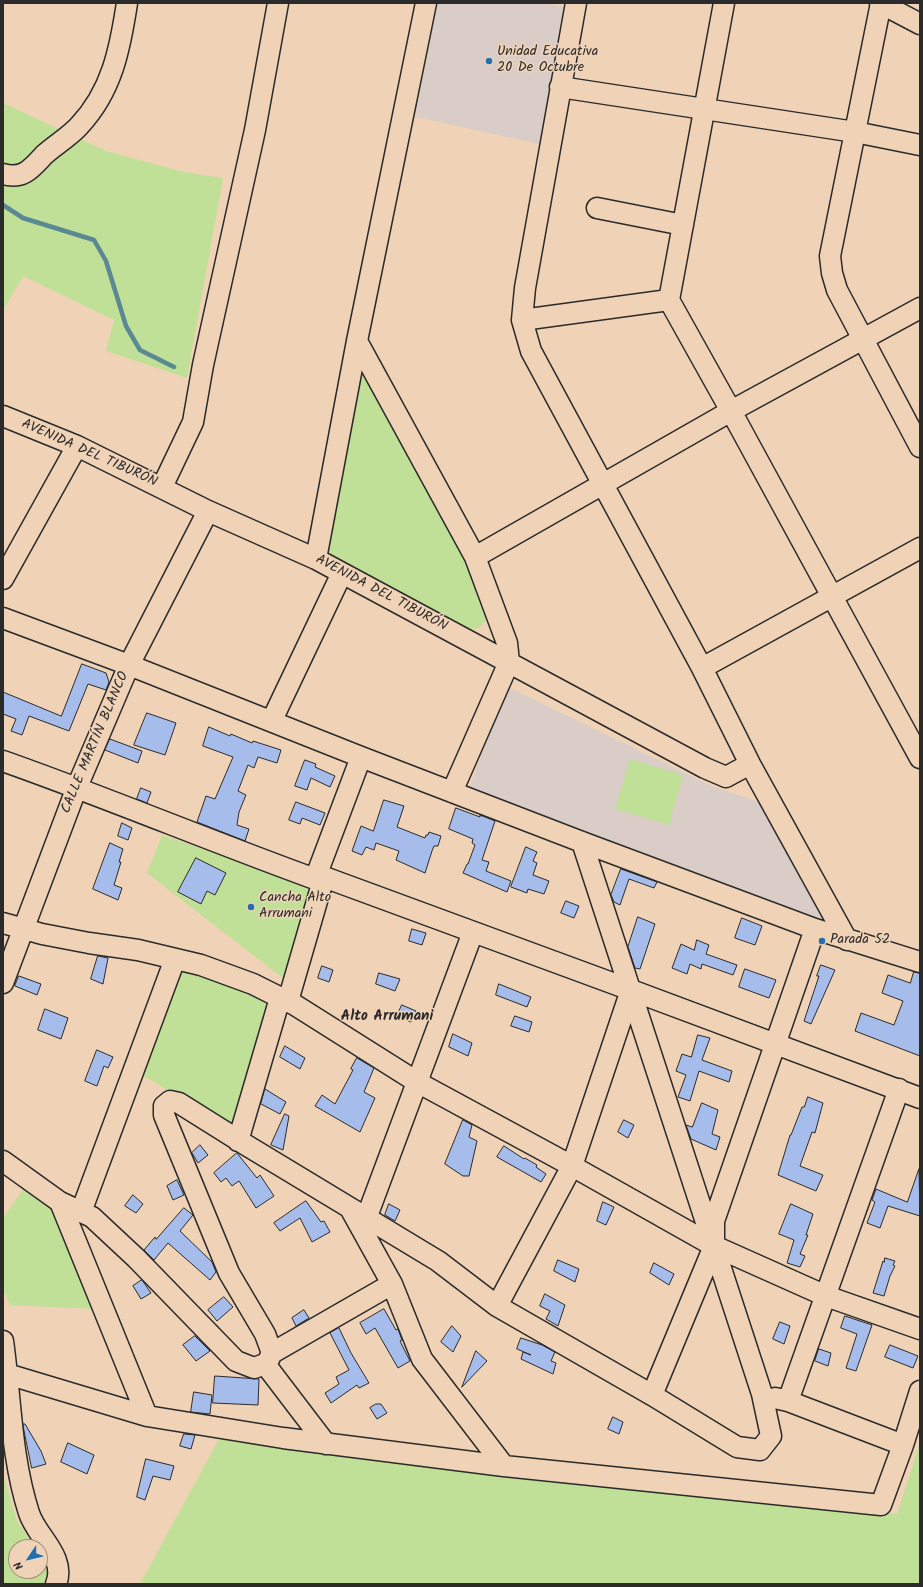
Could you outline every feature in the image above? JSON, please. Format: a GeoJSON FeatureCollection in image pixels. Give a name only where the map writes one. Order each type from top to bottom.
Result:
{"type":"FeatureCollection","features":[{"type":"Feature","properties":{"kind":"street"},"geometry":{"type":"LineString","coordinates":[[3,174],[14,176],[35,167],[45,155],[78,127],[93,110],[108,82],[122,37],[127,3]]}},
{"type":"Feature","properties":{"kind":"street"},"geometry":{"type":"LineString","coordinates":[[162,487],[193,422],[203,365],[255,130],[278,3]]}},
{"type":"Feature","properties":{"kind":"street"},"geometry":{"type":"LineString","coordinates":[[316,560],[357,341],[426,3]]}},
{"type":"Feature","properties":{"kind":"street"},"geometry":{"type":"LineString","coordinates":[[576,3],[525,288],[522,320],[531,351],[702,668],[750,764],[847,940]]}},
{"type":"Feature","properties":{"kind":"street"},"geometry":{"type":"LineString","coordinates":[[724,3],[669,300],[920,758]]}},
{"type":"Feature","properties":{"kind":"street"},"geometry":{"type":"LineString","coordinates":[[920,24],[880,3],[830,256],[832,273],[837,290],[920,447]]}},
{"type":"Feature","properties":{"kind":"street"},"geometry":{"type":"LineString","coordinates":[[560,87],[855,132],[920,145]]}},
{"type":"Feature","properties":{"kind":"street"},"geometry":{"type":"LineString","coordinates":[[597,208],[683,225]]}},
{"type":"Feature","properties":{"kind":"street"},"geometry":{"type":"LineString","coordinates":[[522,320],[669,300]]}},
{"type":"Feature","properties":{"kind":"street"},"geometry":{"type":"LineString","coordinates":[[475,557],[731,411],[920,308]]}},
{"type":"Feature","properties":{"kind":"street"},"geometry":{"type":"LineString","coordinates":[[357,341],[475,557],[507,643],[510,662],[452,792]]}},
{"type":"Feature","properties":{"kind":"street","name":"AVENIDA DEL TIBURÓN"},"geometry":{"type":"LineString","coordinates":[[3,416],[76,446],[162,487],[208,511],[342,573],[698,764],[726,777],[750,764]]}},
{"type":"Feature","properties":{"kind":"street"},"geometry":{"type":"LineString","coordinates":[[3,579],[76,446]]}},
{"type":"Feature","properties":{"kind":"street","name":"CALLE MARTÍN BLANCO"},"geometry":{"type":"LineString","coordinates":[[3,983],[77,787],[129,665],[208,511]]}},
{"type":"Feature","properties":{"kind":"street"},"geometry":{"type":"LineString","coordinates":[[702,668],[920,548]]}},
{"type":"Feature","properties":{"kind":"street"},"geometry":{"type":"LineString","coordinates":[[272,720],[342,573]]}},
{"type":"Feature","properties":{"kind":"street"},"geometry":{"type":"LineString","coordinates":[[3,618],[272,720],[361,757],[582,842],[815,929],[920,962]]}},
{"type":"Feature","properties":{"kind":"street"},"geometry":{"type":"LineString","coordinates":[[238,1141],[284,1000],[320,878],[361,757]]}},
{"type":"Feature","properties":{"kind":"street"},"geometry":{"type":"LineString","coordinates":[[3,761],[77,787],[217,843],[473,932],[920,1098]]}},
{"type":"Feature","properties":{"kind":"street"},"geometry":{"type":"LineString","coordinates":[[326,1444],[269,1358],[265,1334],[229,1273],[164,1115],[164,1106],[170,1101],[179,1103],[238,1141],[438,1261],[497,1306],[652,1395],[737,1447],[760,1450],[771,1436],[762,1394],[582,842]]}},
{"type":"Feature","properties":{"kind":"street"},"geometry":{"type":"LineString","coordinates":[[3,923],[89,944],[138,950],[201,965],[253,984],[284,1000],[417,1082],[572,1166],[714,1246],[826,1296],[920,1329]]}},
{"type":"Feature","properties":{"kind":"street"},"geometry":{"type":"LineString","coordinates":[[652,1395],[714,1246],[714,1221],[815,929]]}},
{"type":"Feature","properties":{"kind":"street"},"geometry":{"type":"LineString","coordinates":[[473,932],[417,1082],[358,1214],[392,1284],[422,1359],[504,1466]]}},
{"type":"Feature","properties":{"kind":"street"},"geometry":{"type":"LineString","coordinates":[[80,1212],[175,959]]}},
{"type":"Feature","properties":{"kind":"street"},"geometry":{"type":"LineString","coordinates":[[497,1306],[572,1166],[631,990]]}},
{"type":"Feature","properties":{"kind":"street"},"geometry":{"type":"LineString","coordinates":[[788,1401],[899,1090]]}},
{"type":"Feature","properties":{"kind":"street"},"geometry":{"type":"LineString","coordinates":[[3,1161],[60,1202],[92,1217],[136,1258],[236,1361],[254,1368],[392,1284]]}},
{"type":"Feature","properties":{"kind":"street"},"geometry":{"type":"LineString","coordinates":[[60,1202],[147,1416]]}},
{"type":"Feature","properties":{"kind":"street"},"geometry":{"type":"LineString","coordinates":[[3,1341],[18,1470],[29,1514],[55,1558],[59,1576],[56,1584]]}},
{"type":"Feature","properties":{"kind":"street"},"geometry":{"type":"LineString","coordinates":[[7,1374],[147,1416],[283,1438],[504,1466],[880,1505],[903,1445],[920,1391]]}},
{"type":"Feature","properties":{"kind":"street"},"geometry":{"type":"LineString","coordinates":[[762,1394],[788,1401],[903,1445]]}},
{"type":"Feature","properties":{"kind":"shaded area","name":"Unidad Educativa 20 De Octubre"},"geometry":{"type":"Polygon","coordinates":[[[435,3],[544,3],[565,7],[539,144],[412,116],[435,3]]]}},
{"type":"Feature","properties":{"kind":"shaded area"},"geometry":{"type":"Polygon","coordinates":[[[506,686],[712,786],[765,804],[829,925],[468,791],[506,686]]]}},
{"type":"Feature","properties":{"kind":"green space"},"geometry":{"type":"Polygon","coordinates":[[[3,103],[106,151],[184,172],[223,178],[187,378],[106,351],[114,320],[23,276],[3,310],[3,103]]]}},
{"type":"Feature","properties":{"kind":"green space"},"geometry":{"type":"Polygon","coordinates":[[[363,365],[469,560],[471,576],[486,608],[487,619],[479,628],[469,630],[334,562],[328,552],[327,544],[363,365]]]}},
{"type":"Feature","properties":{"kind":"green space"},"geometry":{"type":"Polygon","coordinates":[[[630,759],[683,775],[669,825],[615,809],[630,759]]]}},
{"type":"Feature","properties":{"kind":"green space"},"geometry":{"type":"Polygon","coordinates":[[[162,835],[307,885],[313,893],[284,979],[147,873],[162,835]]]}},
{"type":"Feature","properties":{"kind":"green space"},"geometry":{"type":"Polygon","coordinates":[[[180,966],[275,1002],[235,1129],[142,1075],[180,966]]]}},
{"type":"Feature","properties":{"kind":"green space"},"geometry":{"type":"Polygon","coordinates":[[[24,1188],[54,1207],[94,1309],[10,1305],[3,1289],[3,1218],[24,1188]]]}},
{"type":"Feature","properties":{"kind":"green space"},"geometry":{"type":"Polygon","coordinates":[[[219,1439],[897,1514],[920,1442],[920,1584],[140,1584],[219,1439]]]}},
{"type":"Feature","properties":{"kind":"green space"},"geometry":{"type":"Polygon","coordinates":[[[3,1474],[17,1521],[29,1539],[8,1539],[8,1579],[47,1579],[46,1584],[3,1584],[3,1474]]]}},
{"type":"Feature","properties":{"kind":"building"},"geometry":{"type":"Polygon","coordinates":[[[82,664],[106,673],[109,682],[106,690],[88,684],[69,731],[29,716],[22,735],[11,731],[16,719],[3,714],[3,692],[61,716],[82,664]]]}},
{"type":"Feature","properties":{"kind":"building"},"geometry":{"type":"Polygon","coordinates":[[[147,713],[176,723],[165,755],[134,745],[147,713]]]}},
{"type":"Feature","properties":{"kind":"building"},"geometry":{"type":"Polygon","coordinates":[[[209,727],[230,736],[231,734],[252,743],[253,741],[281,750],[277,763],[258,757],[254,768],[248,765],[238,791],[246,795],[239,812],[237,825],[249,829],[245,841],[197,822],[206,796],[215,799],[233,757],[203,746],[209,727]]]}},
{"type":"Feature","properties":{"kind":"building"},"geometry":{"type":"Polygon","coordinates":[[[110,739],[142,751],[138,763],[105,750],[110,739]]]}},
{"type":"Feature","properties":{"kind":"building"},"geometry":{"type":"Polygon","coordinates":[[[305,760],[316,764],[315,767],[335,776],[330,787],[311,778],[307,790],[295,786],[305,760]]]}},
{"type":"Feature","properties":{"kind":"building"},"geometry":{"type":"Polygon","coordinates":[[[141,788],[151,792],[147,803],[137,799],[141,788]]]}},
{"type":"Feature","properties":{"kind":"building"},"geometry":{"type":"Polygon","coordinates":[[[384,800],[404,806],[397,827],[425,838],[429,832],[441,836],[438,846],[434,846],[425,873],[396,860],[399,851],[376,843],[374,850],[366,847],[362,855],[352,851],[361,826],[373,831],[384,800]]]}},
{"type":"Feature","properties":{"kind":"building"},"geometry":{"type":"Polygon","coordinates":[[[296,802],[325,813],[320,825],[302,818],[300,824],[289,820],[296,802]]]}},
{"type":"Feature","properties":{"kind":"building"},"geometry":{"type":"Polygon","coordinates":[[[456,808],[495,821],[482,860],[489,862],[486,871],[511,881],[507,892],[463,873],[475,845],[472,843],[473,839],[449,829],[456,808]]]}},
{"type":"Feature","properties":{"kind":"building"},"geometry":{"type":"Polygon","coordinates":[[[122,823],[132,828],[128,840],[118,836],[122,823]]]}},
{"type":"Feature","properties":{"kind":"building"},"geometry":{"type":"Polygon","coordinates":[[[110,843],[123,849],[119,862],[121,862],[114,885],[122,888],[118,900],[93,889],[110,843]]]}},
{"type":"Feature","properties":{"kind":"building"},"geometry":{"type":"Polygon","coordinates":[[[526,847],[537,852],[533,861],[537,863],[533,875],[549,881],[544,894],[528,889],[527,893],[511,887],[526,847]]]}},
{"type":"Feature","properties":{"kind":"building"},"geometry":{"type":"Polygon","coordinates":[[[196,858],[226,873],[215,895],[207,891],[201,904],[178,892],[196,858]]]}},
{"type":"Feature","properties":{"kind":"building"},"geometry":{"type":"Polygon","coordinates":[[[621,869],[657,882],[654,888],[629,879],[620,905],[614,902],[611,895],[621,869]]]}},
{"type":"Feature","properties":{"kind":"building"},"geometry":{"type":"Polygon","coordinates":[[[566,901],[579,906],[574,918],[561,913],[566,901]]]}},
{"type":"Feature","properties":{"kind":"building"},"geometry":{"type":"Polygon","coordinates":[[[638,917],[655,924],[640,969],[635,968],[628,947],[638,917]]]}},
{"type":"Feature","properties":{"kind":"building"},"geometry":{"type":"Polygon","coordinates":[[[742,918],[762,926],[755,945],[735,938],[742,918]]]}},
{"type":"Feature","properties":{"kind":"building"},"geometry":{"type":"Polygon","coordinates":[[[412,929],[426,933],[422,945],[409,941],[412,929]]]}},
{"type":"Feature","properties":{"kind":"building"},"geometry":{"type":"Polygon","coordinates":[[[697,940],[709,945],[706,954],[737,965],[733,975],[702,964],[701,969],[690,964],[687,974],[672,968],[681,944],[694,950],[697,940]]]}},
{"type":"Feature","properties":{"kind":"building"},"geometry":{"type":"Polygon","coordinates":[[[98,956],[108,958],[103,984],[91,979],[98,956]]]}},
{"type":"Feature","properties":{"kind":"building"},"geometry":{"type":"Polygon","coordinates":[[[821,965],[835,970],[811,1024],[804,1021],[819,976],[817,976],[821,965]]]}},
{"type":"Feature","properties":{"kind":"building"},"geometry":{"type":"Polygon","coordinates":[[[322,966],[333,970],[329,982],[318,978],[322,966]]]}},
{"type":"Feature","properties":{"kind":"building"},"geometry":{"type":"Polygon","coordinates":[[[745,969],[776,980],[769,998],[739,987],[745,969]]]}},
{"type":"Feature","properties":{"kind":"building"},"geometry":{"type":"Polygon","coordinates":[[[914,972],[920,973],[920,1056],[855,1031],[861,1013],[894,1025],[903,1001],[882,993],[888,975],[910,983],[914,972]]]}},
{"type":"Feature","properties":{"kind":"building"},"geometry":{"type":"Polygon","coordinates":[[[379,973],[400,979],[395,991],[376,984],[379,973]]]}},
{"type":"Feature","properties":{"kind":"building"},"geometry":{"type":"Polygon","coordinates":[[[19,976],[41,984],[37,995],[15,986],[19,976]]]}},
{"type":"Feature","properties":{"kind":"building"},"geometry":{"type":"Polygon","coordinates":[[[499,984],[531,997],[527,1007],[496,995],[499,984]]]}},
{"type":"Feature","properties":{"kind":"building"},"geometry":{"type":"Polygon","coordinates":[[[402,1005],[416,1011],[411,1022],[397,1016],[402,1005]]]}},
{"type":"Feature","properties":{"kind":"building"},"geometry":{"type":"Polygon","coordinates":[[[45,1009],[68,1018],[61,1039],[38,1030],[45,1009]]]}},
{"type":"Feature","properties":{"kind":"building"},"geometry":{"type":"Polygon","coordinates":[[[515,1016],[532,1022],[529,1032],[511,1026],[515,1016]]]}},
{"type":"Feature","properties":{"kind":"building"},"geometry":{"type":"Polygon","coordinates":[[[453,1034],[472,1043],[468,1056],[449,1047],[453,1034]]]}},
{"type":"Feature","properties":{"kind":"building"},"geometry":{"type":"Polygon","coordinates":[[[698,1035],[710,1038],[702,1060],[732,1071],[729,1082],[699,1071],[690,1101],[678,1097],[686,1075],[676,1071],[682,1054],[691,1057],[698,1035]]]}},
{"type":"Feature","properties":{"kind":"building"},"geometry":{"type":"Polygon","coordinates":[[[285,1046],[305,1058],[300,1069],[280,1057],[285,1046]]]}},
{"type":"Feature","properties":{"kind":"building"},"geometry":{"type":"Polygon","coordinates":[[[97,1050],[113,1057],[108,1068],[104,1066],[97,1086],[85,1081],[97,1050]]]}},
{"type":"Feature","properties":{"kind":"building"},"geometry":{"type":"Polygon","coordinates":[[[357,1058],[374,1068],[364,1092],[375,1098],[360,1132],[315,1106],[322,1095],[335,1104],[353,1070],[351,1069],[357,1058]]]}},
{"type":"Feature","properties":{"kind":"building"},"geometry":{"type":"Polygon","coordinates":[[[265,1089],[286,1102],[280,1114],[261,1104],[265,1089]]]}},
{"type":"Feature","properties":{"kind":"building"},"geometry":{"type":"Polygon","coordinates":[[[808,1097],[823,1103],[815,1133],[812,1132],[800,1166],[823,1175],[816,1191],[778,1175],[790,1135],[808,1097]]]}},
{"type":"Feature","properties":{"kind":"building"},"geometry":{"type":"Polygon","coordinates":[[[702,1103],[718,1110],[712,1134],[720,1137],[716,1150],[691,1139],[686,1125],[692,1127],[702,1103]]]}},
{"type":"Feature","properties":{"kind":"building"},"geometry":{"type":"Polygon","coordinates":[[[285,1114],[289,1116],[283,1150],[271,1145],[285,1114]]]}},
{"type":"Feature","properties":{"kind":"building"},"geometry":{"type":"Polygon","coordinates":[[[463,1120],[472,1125],[469,1137],[477,1141],[469,1176],[463,1176],[445,1164],[463,1120]]]}},
{"type":"Feature","properties":{"kind":"building"},"geometry":{"type":"Polygon","coordinates":[[[624,1120],[634,1125],[628,1138],[618,1132],[624,1120]]]}},
{"type":"Feature","properties":{"kind":"building"},"geometry":{"type":"Polygon","coordinates":[[[200,1145],[208,1155],[198,1163],[192,1153],[200,1145]]]}},
{"type":"Feature","properties":{"kind":"building"},"geometry":{"type":"Polygon","coordinates":[[[504,1146],[524,1159],[525,1158],[537,1165],[536,1167],[546,1174],[541,1182],[497,1157],[504,1146]]]}},
{"type":"Feature","properties":{"kind":"building"},"geometry":{"type":"Polygon","coordinates":[[[237,1153],[257,1178],[260,1175],[274,1196],[256,1208],[239,1181],[232,1186],[226,1178],[221,1182],[214,1173],[237,1153]]]}},
{"type":"Feature","properties":{"kind":"building"},"geometry":{"type":"Polygon","coordinates":[[[919,1169],[920,1216],[888,1206],[880,1228],[867,1223],[875,1202],[872,1200],[876,1189],[907,1202],[919,1169]]]}},
{"type":"Feature","properties":{"kind":"building"},"geometry":{"type":"Polygon","coordinates":[[[177,1180],[184,1195],[173,1200],[167,1186],[177,1180]]]}},
{"type":"Feature","properties":{"kind":"building"},"geometry":{"type":"Polygon","coordinates":[[[133,1195],[143,1204],[136,1213],[125,1206],[133,1195]]]}},
{"type":"Feature","properties":{"kind":"building"},"geometry":{"type":"Polygon","coordinates":[[[306,1201],[321,1222],[324,1221],[330,1232],[312,1242],[300,1218],[280,1231],[274,1223],[306,1201]]]}},
{"type":"Feature","properties":{"kind":"building"},"geometry":{"type":"Polygon","coordinates":[[[603,1202],[614,1207],[606,1225],[597,1221],[603,1202]]]}},
{"type":"Feature","properties":{"kind":"building"},"geometry":{"type":"Polygon","coordinates":[[[389,1204],[400,1210],[395,1221],[385,1215],[389,1204]]]}},
{"type":"Feature","properties":{"kind":"building"},"geometry":{"type":"Polygon","coordinates":[[[791,1204],[813,1214],[806,1235],[808,1235],[800,1254],[805,1256],[800,1267],[787,1263],[794,1240],[779,1234],[791,1204]]]}},
{"type":"Feature","properties":{"kind":"building"},"geometry":{"type":"Polygon","coordinates":[[[184,1208],[193,1215],[180,1231],[212,1262],[216,1272],[210,1280],[168,1243],[154,1260],[144,1250],[184,1208]]]}},
{"type":"Feature","properties":{"kind":"building"},"geometry":{"type":"Polygon","coordinates":[[[885,1258],[895,1261],[893,1265],[895,1266],[890,1276],[884,1296],[873,1293],[885,1258]]]}},
{"type":"Feature","properties":{"kind":"building"},"geometry":{"type":"Polygon","coordinates":[[[558,1260],[579,1269],[575,1282],[554,1271],[558,1260]]]}},
{"type":"Feature","properties":{"kind":"building"},"geometry":{"type":"Polygon","coordinates":[[[654,1263],[674,1274],[669,1285],[650,1273],[654,1263]]]}},
{"type":"Feature","properties":{"kind":"building"},"geometry":{"type":"Polygon","coordinates":[[[142,1280],[151,1293],[141,1299],[133,1286],[142,1280]]]}},
{"type":"Feature","properties":{"kind":"building"},"geometry":{"type":"Polygon","coordinates":[[[545,1294],[565,1305],[558,1326],[546,1319],[550,1311],[540,1306],[545,1294]]]}},
{"type":"Feature","properties":{"kind":"building"},"geometry":{"type":"Polygon","coordinates":[[[224,1297],[233,1307],[217,1321],[208,1310],[224,1297]]]}},
{"type":"Feature","properties":{"kind":"building"},"geometry":{"type":"Polygon","coordinates":[[[384,1309],[396,1330],[398,1329],[402,1340],[400,1341],[410,1361],[398,1368],[375,1328],[366,1334],[360,1323],[384,1309]]]}},
{"type":"Feature","properties":{"kind":"building"},"geometry":{"type":"Polygon","coordinates":[[[304,1310],[309,1318],[296,1326],[292,1318],[304,1310]]]}},
{"type":"Feature","properties":{"kind":"building"},"geometry":{"type":"Polygon","coordinates":[[[845,1316],[872,1325],[856,1371],[846,1368],[857,1334],[841,1328],[845,1316]]]}},
{"type":"Feature","properties":{"kind":"building"},"geometry":{"type":"Polygon","coordinates":[[[780,1322],[790,1326],[784,1344],[773,1339],[780,1322]]]}},
{"type":"Feature","properties":{"kind":"building"},"geometry":{"type":"Polygon","coordinates":[[[452,1326],[461,1336],[453,1352],[441,1342],[452,1326]]]}},
{"type":"Feature","properties":{"kind":"building"},"geometry":{"type":"Polygon","coordinates":[[[339,1328],[351,1353],[369,1383],[359,1388],[357,1385],[331,1403],[325,1393],[339,1384],[336,1377],[349,1370],[330,1333],[339,1328]]]}},
{"type":"Feature","properties":{"kind":"building"},"geometry":{"type":"Polygon","coordinates":[[[195,1336],[210,1351],[196,1361],[183,1345],[195,1336]]]}},
{"type":"Feature","properties":{"kind":"building"},"geometry":{"type":"Polygon","coordinates":[[[521,1338],[542,1345],[555,1352],[551,1361],[556,1363],[553,1374],[521,1359],[523,1352],[531,1355],[517,1349],[521,1338]]]}},
{"type":"Feature","properties":{"kind":"building"},"geometry":{"type":"Polygon","coordinates":[[[890,1345],[918,1356],[913,1368],[885,1357],[890,1345]]]}},
{"type":"Feature","properties":{"kind":"building"},"geometry":{"type":"Polygon","coordinates":[[[819,1349],[831,1353],[828,1366],[815,1361],[819,1349]]]}},
{"type":"Feature","properties":{"kind":"building"},"geometry":{"type":"Polygon","coordinates":[[[476,1351],[487,1361],[462,1387],[476,1351]]]}},
{"type":"Feature","properties":{"kind":"building"},"geometry":{"type":"Polygon","coordinates":[[[215,1376],[259,1379],[258,1405],[213,1403],[215,1376]]]}},
{"type":"Feature","properties":{"kind":"building"},"geometry":{"type":"Polygon","coordinates":[[[194,1392],[212,1395],[210,1414],[191,1412],[194,1392]]]}},
{"type":"Feature","properties":{"kind":"building"},"geometry":{"type":"Polygon","coordinates":[[[376,1404],[381,1404],[387,1413],[377,1419],[370,1408],[376,1404]]]}},
{"type":"Feature","properties":{"kind":"building"},"geometry":{"type":"Polygon","coordinates":[[[613,1417],[623,1422],[619,1434],[608,1429],[613,1417]]]}},
{"type":"Feature","properties":{"kind":"building"},"geometry":{"type":"Polygon","coordinates":[[[23,1424],[25,1424],[41,1451],[46,1464],[32,1468],[23,1424]]]}},
{"type":"Feature","properties":{"kind":"building"},"geometry":{"type":"Polygon","coordinates":[[[184,1434],[195,1435],[191,1449],[180,1446],[184,1434]]]}},
{"type":"Feature","properties":{"kind":"building"},"geometry":{"type":"Polygon","coordinates":[[[68,1443],[94,1455],[87,1474],[61,1462],[68,1443]]]}},
{"type":"Feature","properties":{"kind":"building"},"geometry":{"type":"Polygon","coordinates":[[[146,1459],[174,1466],[170,1480],[153,1476],[145,1500],[137,1497],[146,1459]]]}},
{"type":"Feature","properties":{"kind":"waterway"},"geometry":{"type":"LineString","coordinates":[[3,205],[23,218],[94,240],[106,261],[126,326],[140,350],[174,367]]}},
{"type":"Feature","properties":{"kind":"place","name":"Unidad Educativa 20 De Octubre"},"geometry":{"type":"Point","coordinates":[489,61]}},
{"type":"Feature","properties":{"kind":"place","name":"Cancha Alto Arrumani"},"geometry":{"type":"Point","coordinates":[251,907]}},
{"type":"Feature","properties":{"kind":"place","name":"Parada 52"},"geometry":{"type":"Point","coordinates":[822,941]}},
{"type":"Feature","properties":{"kind":"district","name":"Alto Arrumani"},"geometry":{"type":"Point","coordinates":[387,1017]}}]}
